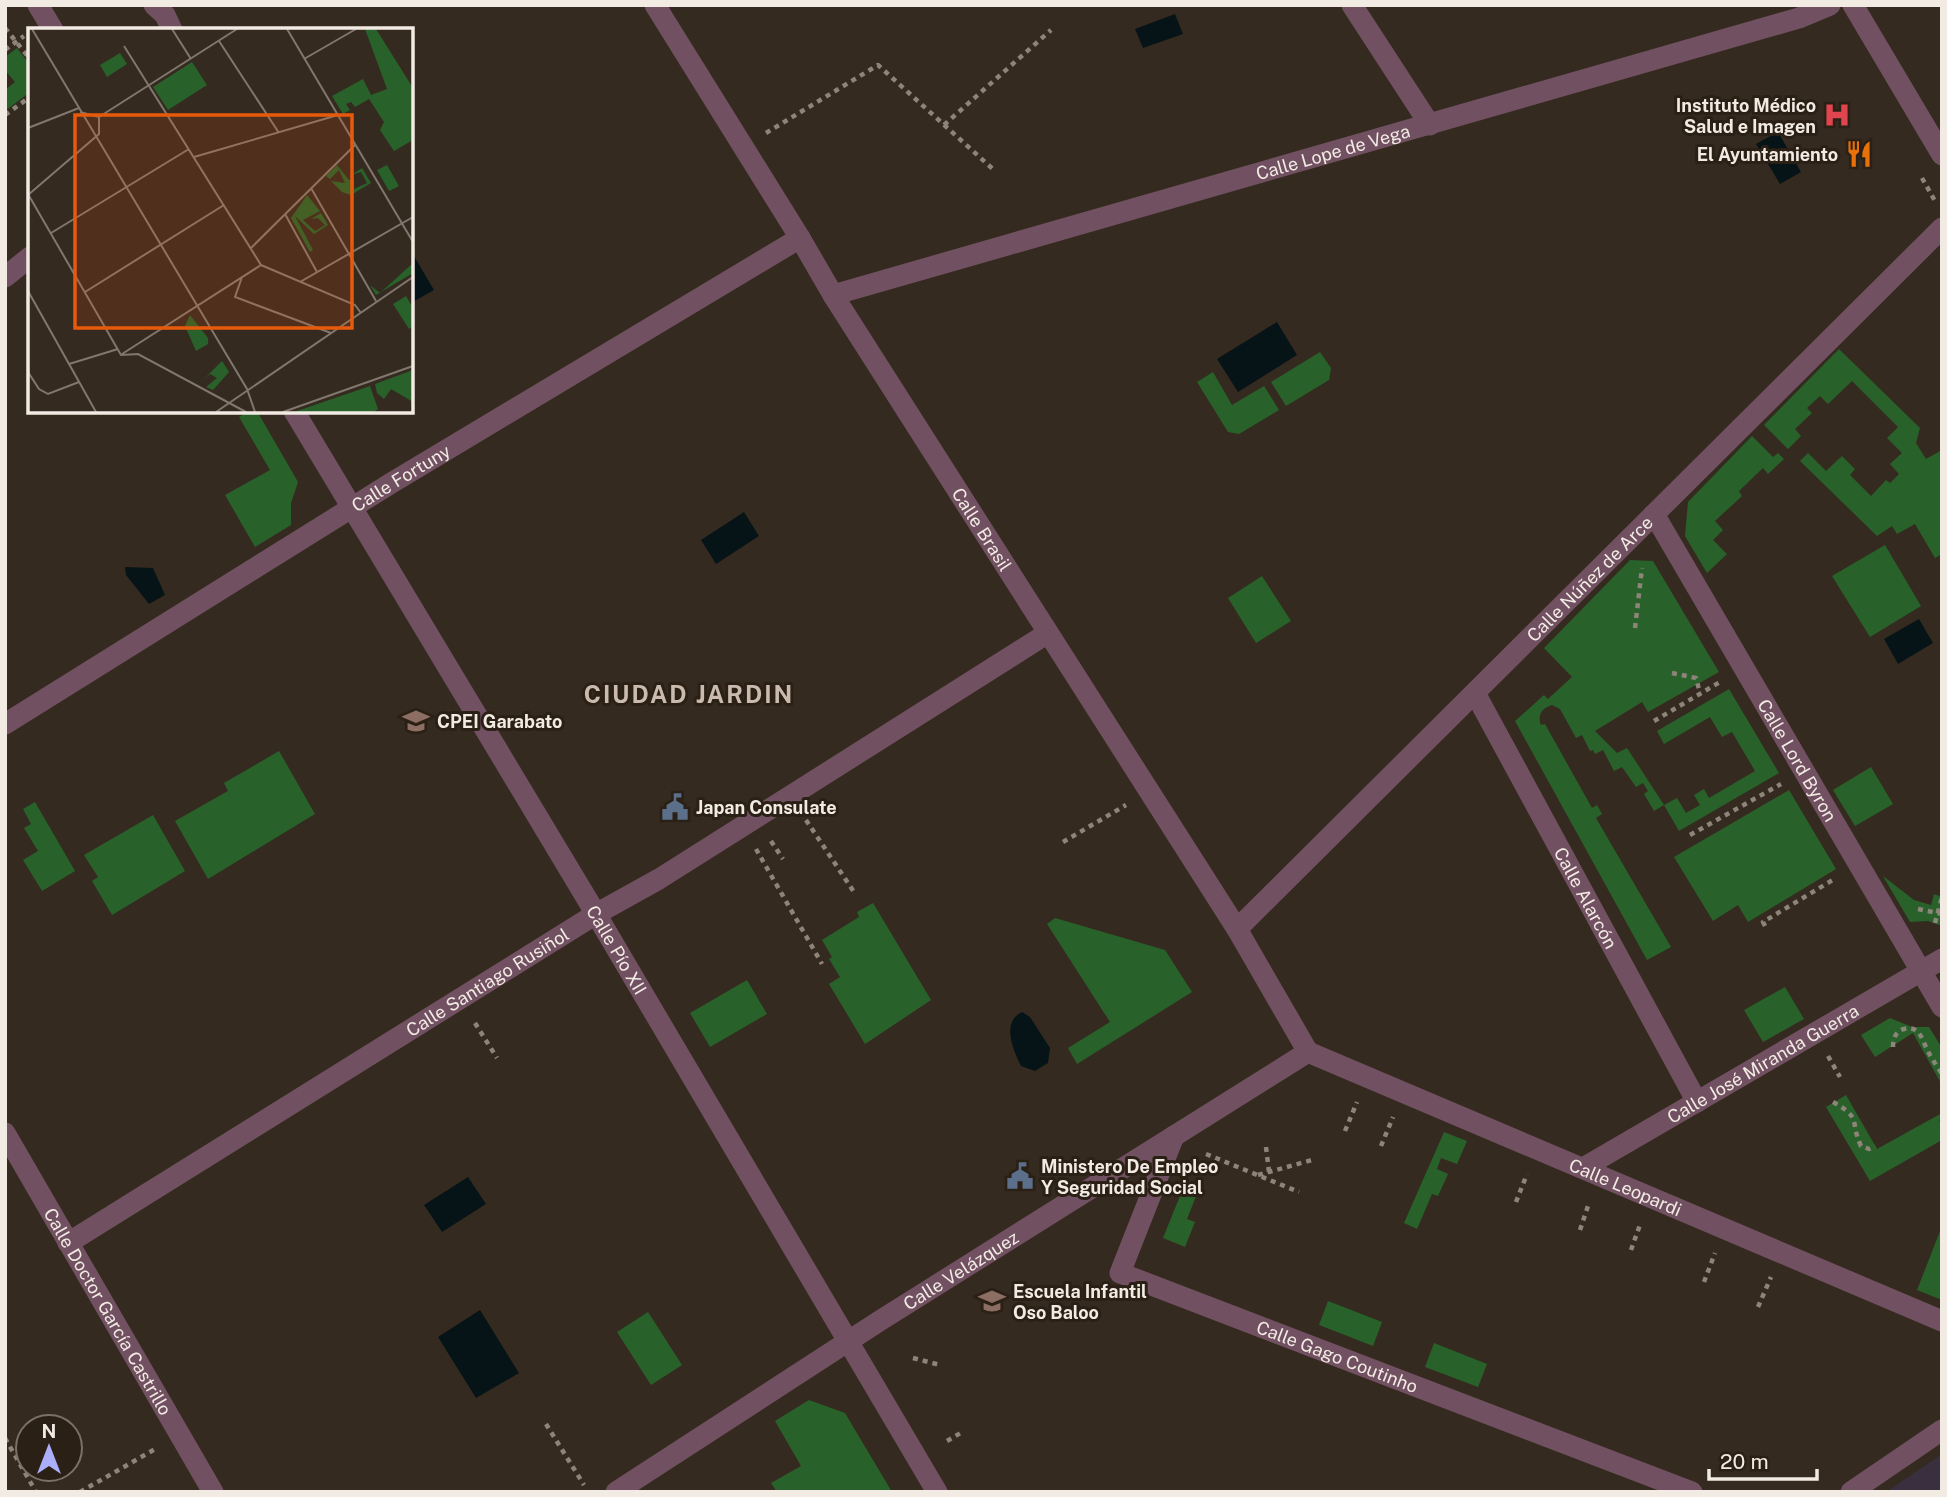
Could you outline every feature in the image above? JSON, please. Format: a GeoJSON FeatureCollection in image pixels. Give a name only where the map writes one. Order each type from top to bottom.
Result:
{"type":"FeatureCollection","features":[{"type":"Feature","properties":{"kind":"street"},"geometry":{"type":"LineString","coordinates":[[38,5],[52,28]]}},
{"type":"Feature","properties":{"kind":"street"},"geometry":{"type":"LineString","coordinates":[[55,5],[68,28]]}},
{"type":"Feature","properties":{"kind":"street","name":"Calle Brasil"},"geometry":{"type":"LineString","coordinates":[[655,5],[833,295],[1237,929],[1308,1052]]}},
{"type":"Feature","properties":{"kind":"street"},"geometry":{"type":"LineString","coordinates":[[1352,5],[1430,125]]}},
{"type":"Feature","properties":{"kind":"street","name":"Calle Lope de Vega"},"geometry":{"type":"LineString","coordinates":[[833,295],[1799,18],[1830,5]]}},
{"type":"Feature","properties":{"kind":"street"},"geometry":{"type":"LineString","coordinates":[[1853,5],[1942,155]]}},
{"type":"Feature","properties":{"kind":"street","name":"Calle Núñez de Arce"},"geometry":{"type":"LineString","coordinates":[[1237,929],[1942,228]]}},
{"type":"Feature","properties":{"kind":"street","name":"Calle Fortuny"},"geometry":{"type":"LineString","coordinates":[[5,724],[347,512],[800,238]]}},
{"type":"Feature","properties":{"kind":"street"},"geometry":{"type":"LineString","coordinates":[[5,277],[28,259]]}},
{"type":"Feature","properties":{"kind":"street"},"geometry":{"type":"LineString","coordinates":[[281,413],[347,512]]}},
{"type":"Feature","properties":{"kind":"street","name":"Calle Pío XII"},"geometry":{"type":"LineString","coordinates":[[295,413],[347,512],[596,914],[937,1492]]}},
{"type":"Feature","properties":{"kind":"street","name":"Calle Lord Byron"},"geometry":{"type":"LineString","coordinates":[[1654,514],[1942,1007]]}},
{"type":"Feature","properties":{"kind":"street","name":"Calle Santiago Rusiñol"},"geometry":{"type":"LineString","coordinates":[[68,1243],[596,914],[659,879],[1048,633]]}},
{"type":"Feature","properties":{"kind":"street","name":"Calle Alarcón"},"geometry":{"type":"LineString","coordinates":[[1475,693],[1697,1102]]}},
{"type":"Feature","properties":{"kind":"street","name":"Calle José Miranda Guerra"},"geometry":{"type":"LineString","coordinates":[[1583,1168],[1942,959]]}},
{"type":"Feature","properties":{"kind":"street","name":"Calle Velázquez"},"geometry":{"type":"LineString","coordinates":[[616,1492],[847,1341],[1308,1052]]}},
{"type":"Feature","properties":{"kind":"street","name":"Calle Leopardi"},"geometry":{"type":"LineString","coordinates":[[1308,1052],[1942,1321]]}},
{"type":"Feature","properties":{"kind":"street","name":"Calle Doctor García Castrillo"},"geometry":{"type":"LineString","coordinates":[[5,1133],[213,1492]]}},
{"type":"Feature","properties":{"kind":"street","name":"Calle Gago Coutinho"},"geometry":{"type":"LineString","coordinates":[[1174,1136],[1120,1273],[1692,1492]]}},
{"type":"Feature","properties":{"kind":"street"},"geometry":{"type":"LineString","coordinates":[[1851,1492],[1942,1430]]}},
{"type":"Feature","properties":{"kind":"path"},"geometry":{"type":"LineString","coordinates":[[5,28],[28,57]]}},
{"type":"Feature","properties":{"kind":"path"},"geometry":{"type":"LineString","coordinates":[[944,124],[1051,30]]}},
{"type":"Feature","properties":{"kind":"path"},"geometry":{"type":"LineString","coordinates":[[5,50],[28,33]]}},
{"type":"Feature","properties":{"kind":"path"},"geometry":{"type":"LineString","coordinates":[[762,135],[878,65],[995,171]]}},
{"type":"Feature","properties":{"kind":"path"},"geometry":{"type":"LineString","coordinates":[[5,116],[28,99]]}},
{"type":"Feature","properties":{"kind":"path"},"geometry":{"type":"LineString","coordinates":[[1635,628],[1643,560]]}},
{"type":"Feature","properties":{"kind":"path"},"geometry":{"type":"LineString","coordinates":[[1672,673],[1696,678],[1700,693]]}},
{"type":"Feature","properties":{"kind":"path"},"geometry":{"type":"LineString","coordinates":[[1654,721],[1723,679]]}},
{"type":"Feature","properties":{"kind":"path"},"geometry":{"type":"LineString","coordinates":[[1690,835],[1784,782]]}},
{"type":"Feature","properties":{"kind":"path"},"geometry":{"type":"LineString","coordinates":[[1063,842],[1128,804]]}},
{"type":"Feature","properties":{"kind":"path"},"geometry":{"type":"LineString","coordinates":[[798,824],[807,819],[854,892]]}},
{"type":"Feature","properties":{"kind":"path"},"geometry":{"type":"LineString","coordinates":[[780,835],[756,849],[822,964]]}},
{"type":"Feature","properties":{"kind":"path"},"geometry":{"type":"LineString","coordinates":[[771,841],[783,859]]}},
{"type":"Feature","properties":{"kind":"path"},"geometry":{"type":"LineString","coordinates":[[1765,926],[1763,922],[1840,875]]}},
{"type":"Feature","properties":{"kind":"path"},"geometry":{"type":"LineString","coordinates":[[1935,923],[1942,897]]}},
{"type":"Feature","properties":{"kind":"path"},"geometry":{"type":"LineString","coordinates":[[473,1019],[497,1058]]}},
{"type":"Feature","properties":{"kind":"path"},"geometry":{"type":"LineString","coordinates":[[1893,1047],[1894,1037],[1901,1030],[1915,1030],[1922,1036],[1924,1045],[1942,1074]]}},
{"type":"Feature","properties":{"kind":"path"},"geometry":{"type":"LineString","coordinates":[[1828,1055],[1840,1077]]}},
{"type":"Feature","properties":{"kind":"path"},"geometry":{"type":"LineString","coordinates":[[1345,1130],[1359,1096]]}},
{"type":"Feature","properties":{"kind":"path"},"geometry":{"type":"LineString","coordinates":[[1833,1102],[1854,1117],[1861,1146],[1869,1149],[1875,1146]]}},
{"type":"Feature","properties":{"kind":"path"},"geometry":{"type":"LineString","coordinates":[[1381,1146],[1395,1111]]}},
{"type":"Feature","properties":{"kind":"path"},"geometry":{"type":"LineString","coordinates":[[1266,1147],[1269,1172]]}},
{"type":"Feature","properties":{"kind":"path"},"geometry":{"type":"LineString","coordinates":[[1206,1154],[1299,1192]]}},
{"type":"Feature","properties":{"kind":"path"},"geometry":{"type":"LineString","coordinates":[[1257,1175],[1312,1160]]}},
{"type":"Feature","properties":{"kind":"path"},"geometry":{"type":"LineString","coordinates":[[1516,1202],[1529,1170]]}},
{"type":"Feature","properties":{"kind":"path"},"geometry":{"type":"LineString","coordinates":[[1580,1230],[1592,1196]]}},
{"type":"Feature","properties":{"kind":"path"},"geometry":{"type":"LineString","coordinates":[[1631,1250],[1643,1218]]}},
{"type":"Feature","properties":{"kind":"path"},"geometry":{"type":"LineString","coordinates":[[1704,1282],[1717,1249]]}},
{"type":"Feature","properties":{"kind":"path"},"geometry":{"type":"LineString","coordinates":[[1758,1307],[1772,1273]]}},
{"type":"Feature","properties":{"kind":"path"},"geometry":{"type":"LineString","coordinates":[[913,1358],[940,1365]]}},
{"type":"Feature","properties":{"kind":"path"},"geometry":{"type":"LineString","coordinates":[[546,1423],[584,1485]]}},
{"type":"Feature","properties":{"kind":"path"},"geometry":{"type":"LineString","coordinates":[[947,1441],[964,1431]]}},
{"type":"Feature","properties":{"kind":"path"},"geometry":{"type":"LineString","coordinates":[[5,1438],[36,1492]]}},
{"type":"Feature","properties":{"kind":"path"},"geometry":{"type":"LineString","coordinates":[[80,1492],[160,1446]]}},
{"type":"Feature","properties":{"kind":"shaded area"},"geometry":{"type":"Polygon","coordinates":[[[1175,14],[1183,34],[1143,48],[1135,29],[1175,14]]]}},
{"type":"Feature","properties":{"kind":"shaded area"},"geometry":{"type":"Polygon","coordinates":[[[1778,132],[1801,172],[1780,184],[1756,144],[1778,132]]]}},
{"type":"Feature","properties":{"kind":"shaded area"},"geometry":{"type":"Polygon","coordinates":[[[413,254],[434,290],[413,302],[413,254]]]}},
{"type":"Feature","properties":{"kind":"shaded area"},"geometry":{"type":"Polygon","coordinates":[[[1277,322],[1297,355],[1238,392],[1217,359],[1277,322]]]}},
{"type":"Feature","properties":{"kind":"shaded area"},"geometry":{"type":"Polygon","coordinates":[[[744,512],[759,536],[716,564],[701,540],[744,512]]]}},
{"type":"Feature","properties":{"kind":"shaded area"},"geometry":{"type":"Polygon","coordinates":[[[125,567],[153,568],[165,595],[149,604],[126,575],[125,567]]]}},
{"type":"Feature","properties":{"kind":"shaded area"},"geometry":{"type":"Polygon","coordinates":[[[1919,619],[1933,643],[1898,664],[1884,639],[1919,619]]]}},
{"type":"Feature","properties":{"kind":"shaded area"},"geometry":{"type":"Polygon","coordinates":[[[1022,1012],[1030,1017],[1050,1048],[1048,1063],[1035,1071],[1021,1066],[1012,1045],[1012,1022],[1022,1012]]]}},
{"type":"Feature","properties":{"kind":"shaded area"},"geometry":{"type":"Polygon","coordinates":[[[468,1177],[486,1204],[442,1232],[424,1205],[468,1177]]]}},
{"type":"Feature","properties":{"kind":"shaded area"},"geometry":{"type":"Polygon","coordinates":[[[480,1310],[519,1373],[476,1398],[438,1337],[480,1310]]]}},
{"type":"Feature","properties":{"kind":"shaded area"},"geometry":{"type":"Polygon","coordinates":[[[1942,1454],[1942,1492],[1886,1492],[1942,1454]]]}},
{"type":"Feature","properties":{"kind":"green space"},"geometry":{"type":"Polygon","coordinates":[[[17,48],[28,62],[28,94],[5,111],[5,90],[15,82],[5,70],[5,57],[17,48]]]}},
{"type":"Feature","properties":{"kind":"green space"},"geometry":{"type":"Polygon","coordinates":[[[1839,349],[1920,428],[1916,443],[1926,459],[1942,450],[1942,554],[1935,558],[1915,524],[1897,534],[1892,526],[1877,536],[1800,461],[1808,453],[1826,471],[1842,456],[1855,469],[1850,475],[1871,496],[1886,480],[1890,483],[1899,474],[1890,464],[1902,453],[1887,438],[1898,427],[1852,381],[1828,404],[1820,396],[1807,408],[1812,413],[1795,429],[1801,436],[1788,449],[1764,425],[1839,349]]]}},
{"type":"Feature","properties":{"kind":"green space"},"geometry":{"type":"Polygon","coordinates":[[[1320,352],[1331,368],[1329,380],[1286,406],[1271,382],[1320,352]]]}},
{"type":"Feature","properties":{"kind":"green space"},"geometry":{"type":"Polygon","coordinates":[[[1213,372],[1232,405],[1264,386],[1279,410],[1239,434],[1228,432],[1197,382],[1213,372]]]}},
{"type":"Feature","properties":{"kind":"green space"},"geometry":{"type":"Polygon","coordinates":[[[246,413],[258,413],[298,482],[291,503],[291,525],[255,547],[225,495],[270,470],[239,417],[246,413]]]}},
{"type":"Feature","properties":{"kind":"green space"},"geometry":{"type":"Polygon","coordinates":[[[1752,436],[1773,457],[1778,453],[1784,459],[1768,474],[1763,468],[1739,491],[1742,496],[1715,521],[1723,530],[1713,540],[1727,554],[1707,573],[1685,536],[1688,502],[1752,436]]]}},
{"type":"Feature","properties":{"kind":"green space"},"geometry":{"type":"Polygon","coordinates":[[[1885,545],[1921,606],[1870,637],[1832,576],[1885,545]]]}},
{"type":"Feature","properties":{"kind":"green space"},"geometry":{"type":"Polygon","coordinates":[[[1630,560],[1653,561],[1719,672],[1648,712],[1642,702],[1595,731],[1617,753],[1627,748],[1664,805],[1654,811],[1644,794],[1648,791],[1643,783],[1636,787],[1622,767],[1614,771],[1603,750],[1595,754],[1593,750],[1590,751],[1582,735],[1576,738],[1560,709],[1548,706],[1541,712],[1540,718],[1541,725],[1545,724],[1592,808],[1597,805],[1602,814],[1596,818],[1671,947],[1647,960],[1515,721],[1544,695],[1548,699],[1572,677],[1544,648],[1630,560]]]}},
{"type":"Feature","properties":{"kind":"green space"},"geometry":{"type":"Polygon","coordinates":[[[1262,576],[1291,621],[1256,643],[1228,598],[1262,576]]]}},
{"type":"Feature","properties":{"kind":"green space"},"geometry":{"type":"Polygon","coordinates":[[[1729,689],[1779,773],[1679,831],[1664,805],[1677,798],[1686,813],[1700,805],[1694,795],[1704,789],[1709,798],[1755,771],[1732,732],[1722,737],[1710,717],[1664,744],[1657,731],[1729,689]]]}},
{"type":"Feature","properties":{"kind":"green space"},"geometry":{"type":"Polygon","coordinates":[[[279,751],[315,814],[208,879],[175,821],[228,791],[224,783],[279,751]]]}},
{"type":"Feature","properties":{"kind":"green space"},"geometry":{"type":"Polygon","coordinates":[[[1871,767],[1893,804],[1855,826],[1833,790],[1871,767]]]}},
{"type":"Feature","properties":{"kind":"green space"},"geometry":{"type":"Polygon","coordinates":[[[1789,790],[1836,869],[1748,922],[1738,905],[1713,921],[1674,857],[1789,790]]]}},
{"type":"Feature","properties":{"kind":"green space"},"geometry":{"type":"Polygon","coordinates":[[[35,802],[75,871],[42,891],[23,860],[38,851],[24,828],[31,824],[23,809],[35,802]]]}},
{"type":"Feature","properties":{"kind":"green space"},"geometry":{"type":"Polygon","coordinates":[[[153,815],[185,871],[112,915],[92,881],[98,877],[84,855],[153,815]]]}},
{"type":"Feature","properties":{"kind":"green space"},"geometry":{"type":"Polygon","coordinates":[[[1883,876],[1914,900],[1931,905],[1934,894],[1942,897],[1942,926],[1928,921],[1910,922],[1883,876]]]}},
{"type":"Feature","properties":{"kind":"green space"},"geometry":{"type":"Polygon","coordinates":[[[873,903],[931,1000],[865,1044],[829,984],[840,977],[822,940],[859,917],[857,912],[873,903]]]}},
{"type":"Feature","properties":{"kind":"green space"},"geometry":{"type":"Polygon","coordinates":[[[1055,918],[1165,950],[1192,992],[1077,1064],[1068,1048],[1110,1022],[1047,924],[1055,918]]]}},
{"type":"Feature","properties":{"kind":"green space"},"geometry":{"type":"Polygon","coordinates":[[[747,980],[767,1014],[710,1047],[690,1013],[747,980]]]}},
{"type":"Feature","properties":{"kind":"green space"},"geometry":{"type":"Polygon","coordinates":[[[1785,987],[1804,1019],[1763,1042],[1744,1010],[1785,987]]]}},
{"type":"Feature","properties":{"kind":"green space"},"geometry":{"type":"Polygon","coordinates":[[[1890,1018],[1912,1027],[1929,1027],[1942,1048],[1942,1085],[1913,1033],[1875,1057],[1861,1035],[1890,1018]]]}},
{"type":"Feature","properties":{"kind":"green space"},"geometry":{"type":"Polygon","coordinates":[[[1846,1095],[1877,1149],[1942,1113],[1939,1120],[1942,1124],[1942,1140],[1870,1181],[1826,1107],[1846,1095]]]}},
{"type":"Feature","properties":{"kind":"green space"},"geometry":{"type":"Polygon","coordinates":[[[1444,1132],[1467,1141],[1457,1164],[1441,1158],[1437,1169],[1448,1174],[1438,1196],[1432,1194],[1417,1229],[1404,1223],[1444,1132]]]}},
{"type":"Feature","properties":{"kind":"green space"},"geometry":{"type":"Polygon","coordinates":[[[1186,1181],[1200,1186],[1187,1219],[1195,1222],[1185,1247],[1163,1238],[1186,1181]]]}},
{"type":"Feature","properties":{"kind":"green space"},"geometry":{"type":"Polygon","coordinates":[[[1942,1226],[1942,1300],[1917,1290],[1942,1226]]]}},
{"type":"Feature","properties":{"kind":"green space"},"geometry":{"type":"Polygon","coordinates":[[[1328,1301],[1382,1322],[1373,1346],[1319,1325],[1328,1301]]]}},
{"type":"Feature","properties":{"kind":"green space"},"geometry":{"type":"Polygon","coordinates":[[[648,1312],[682,1365],[651,1385],[617,1332],[648,1312]]]}},
{"type":"Feature","properties":{"kind":"green space"},"geometry":{"type":"Polygon","coordinates":[[[1434,1343],[1487,1364],[1478,1387],[1425,1367],[1434,1343]]]}},
{"type":"Feature","properties":{"kind":"green space"},"geometry":{"type":"Polygon","coordinates":[[[809,1400],[845,1413],[892,1492],[777,1492],[771,1483],[801,1466],[775,1421],[809,1400]]]}},
{"type":"Feature","properties":{"kind":"place","name":"Instituto Médico Salud e Imagen"},"geometry":{"type":"Point","coordinates":[1837,115]}},
{"type":"Feature","properties":{"kind":"place","name":"El Ayuntamiento"},"geometry":{"type":"Point","coordinates":[1859,154]}},
{"type":"Feature","properties":{"kind":"place","name":"CPEI Garabato"},"geometry":{"type":"Point","coordinates":[416,721]}},
{"type":"Feature","properties":{"kind":"place","name":"Japan Consulate"},"geometry":{"type":"Point","coordinates":[675,807]}},
{"type":"Feature","properties":{"kind":"place","name":"Ministero De Empleo Y Seguridad Social"},"geometry":{"type":"Point","coordinates":[1020,1176]}},
{"type":"Feature","properties":{"kind":"place","name":"Escuela Infantil Oso Baloo"},"geometry":{"type":"Point","coordinates":[992,1301]}},
{"type":"Feature","properties":{"kind":"district","name":"CIUDAD JARDIN"},"geometry":{"type":"Point","coordinates":[689,694]}}]}
